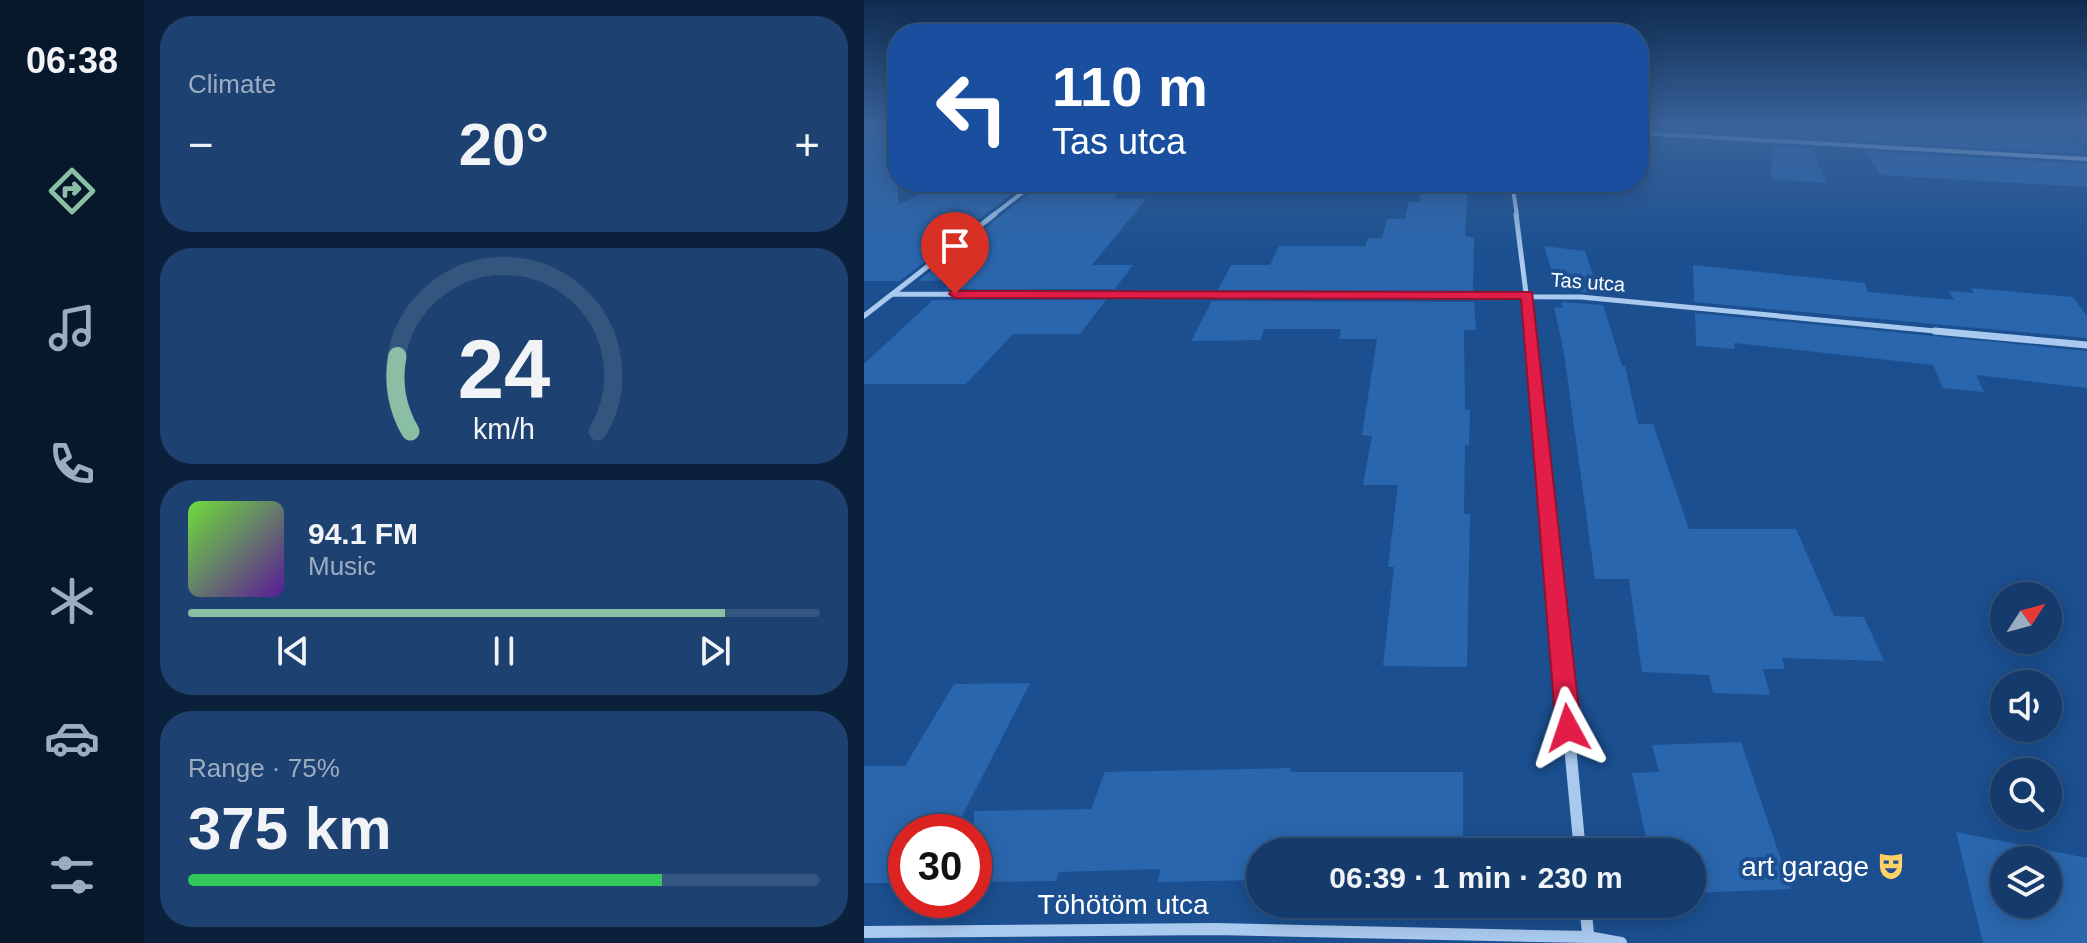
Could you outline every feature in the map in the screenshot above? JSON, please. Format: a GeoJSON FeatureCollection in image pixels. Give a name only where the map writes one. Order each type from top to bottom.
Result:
{"type":"FeatureCollection","features":[{"type":"Feature","properties":{"kind":"street"},"geometry":{"type":"LineString","coordinates":[[864,316],[1023,192]]}},
{"type":"Feature","properties":{"kind":"street"},"geometry":{"type":"LineString","coordinates":[[1513,192],[1527,295],[1579,838]]}},
{"type":"Feature","properties":{"kind":"street","name":"Tas utca"},"geometry":{"type":"LineString","coordinates":[[892,294],[1527,295],[1597,298],[2087,345]]}},
{"type":"Feature","properties":{"kind":"street"},"geometry":{"type":"LineString","coordinates":[[1587,918],[1589,940]]}},
{"type":"Feature","properties":{"kind":"street","name":"Töhötöm utca"},"geometry":{"type":"LineString","coordinates":[[864,932],[1215,929],[1621,943]]}},
{"type":"Feature","properties":{"kind":"building"},"geometry":{"type":"Polygon","coordinates":[[[864,170],[888,170],[888,192],[898,192],[898,205],[925,192],[1015,192],[900,281],[864,281],[864,170]]]}},
{"type":"Feature","properties":{"kind":"building"},"geometry":{"type":"Polygon","coordinates":[[[1771,170],[1821,170],[1826,183],[1771,179],[1771,170]]]}},
{"type":"Feature","properties":{"kind":"building"},"geometry":{"type":"Polygon","coordinates":[[[1877,170],[2087,170],[2087,187],[1880,175],[1877,170]]]}},
{"type":"Feature","properties":{"kind":"building"},"geometry":{"type":"Polygon","coordinates":[[[1031,192],[1120,192],[1114,199],[1146,199],[1092,265],[1133,265],[1115,289],[945,289],[954,280],[918,281],[1031,192]]]}},
{"type":"Feature","properties":{"kind":"building"},"geometry":{"type":"Polygon","coordinates":[[[1421,192],[1468,192],[1465,236],[1474,238],[1473,291],[1218,290],[1231,265],[1270,265],[1279,246],[1365,246],[1368,238],[1382,238],[1387,219],[1405,219],[1409,202],[1420,202],[1421,192]]]}},
{"type":"Feature","properties":{"kind":"building"},"geometry":{"type":"Polygon","coordinates":[[[1544,246],[1585,251],[1599,293],[1558,291],[1544,246]]]}},
{"type":"Feature","properties":{"kind":"building"},"geometry":{"type":"Polygon","coordinates":[[[1693,265],[1865,283],[1868,292],[1954,300],[1949,291],[1974,293],[1971,288],[2073,297],[2087,316],[2087,338],[1694,302],[1693,265]]]}},
{"type":"Feature","properties":{"kind":"building"},"geometry":{"type":"Polygon","coordinates":[[[933,300],[1106,300],[1080,334],[1013,334],[966,384],[864,384],[864,364],[933,300]]]}},
{"type":"Feature","properties":{"kind":"building"},"geometry":{"type":"Polygon","coordinates":[[[1212,301],[1474,302],[1476,330],[1464,330],[1465,410],[1470,410],[1469,445],[1465,445],[1464,514],[1470,514],[1467,667],[1383,666],[1394,567],[1388,567],[1398,485],[1363,485],[1372,436],[1362,435],[1377,339],[1339,339],[1341,329],[1264,329],[1260,340],[1191,341],[1212,301]]]}},
{"type":"Feature","properties":{"kind":"building"},"geometry":{"type":"Polygon","coordinates":[[[1561,302],[1603,305],[1622,366],[1625,366],[1638,424],[1653,424],[1689,529],[1796,529],[1834,616],[1864,617],[1884,661],[1782,658],[1785,669],[1763,669],[1770,695],[1713,693],[1709,675],[1642,672],[1629,579],[1595,579],[1564,353],[1554,307],[1563,308],[1561,302]]]}},
{"type":"Feature","properties":{"kind":"building"},"geometry":{"type":"Polygon","coordinates":[[[1695,313],[2087,351],[2087,388],[1976,375],[1984,392],[1943,388],[1933,365],[1734,343],[1735,349],[1696,346],[1695,313]]]}},
{"type":"Feature","properties":{"kind":"building"},"geometry":{"type":"Polygon","coordinates":[[[1030,683],[963,814],[888,814],[888,883],[864,883],[864,766],[905,766],[954,684],[1030,683]]]}},
{"type":"Feature","properties":{"kind":"building"},"geometry":{"type":"Polygon","coordinates":[[[1741,742],[1791,889],[1706,892],[1706,838],[1646,838],[1632,773],[1659,772],[1652,745],[1741,742]]]}},
{"type":"Feature","properties":{"kind":"building"},"geometry":{"type":"Polygon","coordinates":[[[1291,768],[1290,772],[1463,772],[1463,838],[1246,838],[1246,880],[1157,882],[1161,869],[1059,872],[1056,881],[992,882],[992,814],[974,814],[974,811],[1091,809],[1105,772],[1291,768]]]}},
{"type":"Feature","properties":{"kind":"building"},"geometry":{"type":"Polygon","coordinates":[[[1956,832],[2027,846],[1990,846],[1990,918],[2062,918],[2062,853],[2087,858],[2087,943],[1983,943],[1956,832]]]}},
{"type":"Feature","properties":{"kind":"place","name":"art garage"},"geometry":{"type":"Point","coordinates":[1891,866]}},
{"type":"Feature","properties":{"kind":"route"},"geometry":{"type":"LineString","coordinates":[[955,294],[1527,295],[1568,728]]}}]}
